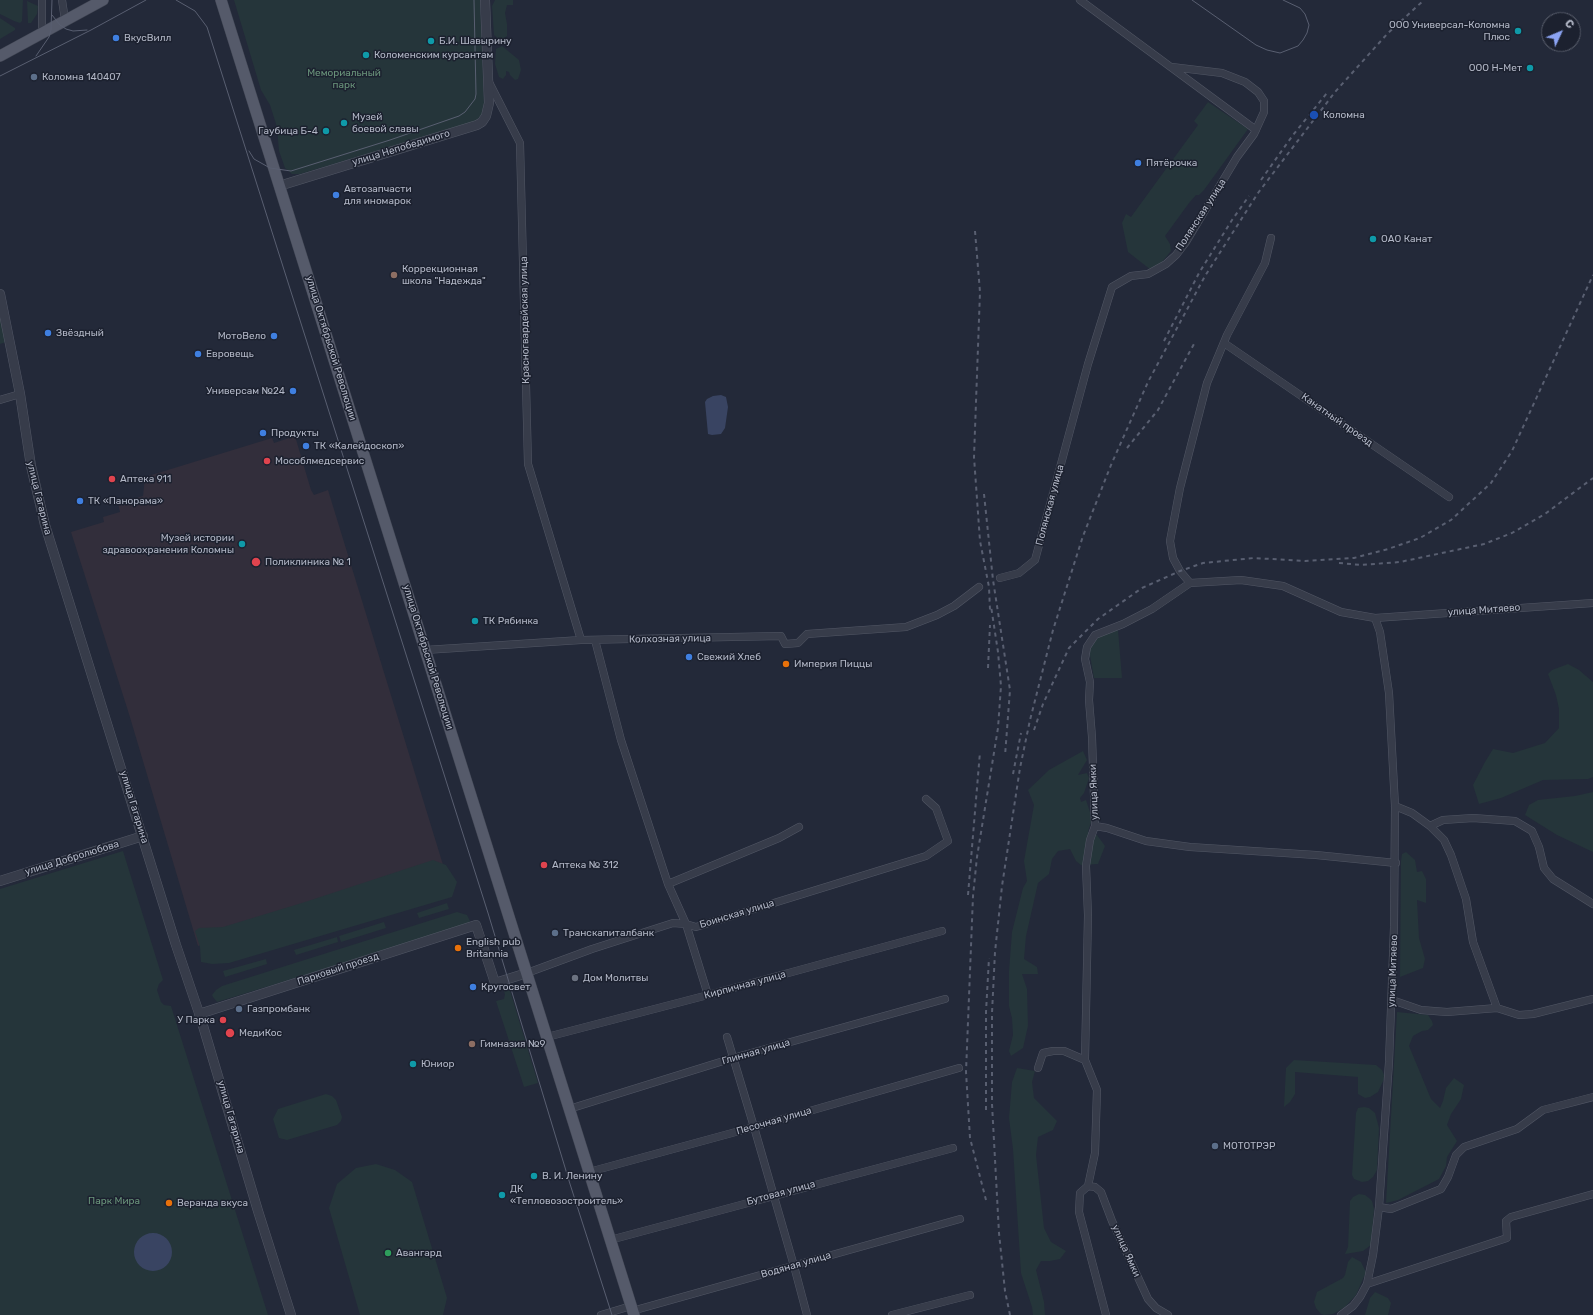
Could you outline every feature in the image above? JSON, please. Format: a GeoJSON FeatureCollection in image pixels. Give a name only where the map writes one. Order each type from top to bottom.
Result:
{"type":"FeatureCollection","features":[{"type":"Feature","properties":{"kind":"main road"},"geometry":{"type":"LineString","coordinates":[[0,56],[103,0]]}},
{"type":"Feature","properties":{"kind":"main road","name":"улица Октябрьской Революции"},"geometry":{"type":"LineString","coordinates":[[221,0],[632,1311]]}},
{"type":"Feature","properties":{"kind":"street"},"geometry":{"type":"LineString","coordinates":[[42,0],[42,33]]}},
{"type":"Feature","properties":{"kind":"street"},"geometry":{"type":"LineString","coordinates":[[62,0],[65,20]]}},
{"type":"Feature","properties":{"kind":"street","name":"Красногвардейская улица"},"geometry":{"type":"LineString","coordinates":[[486,0],[489,82],[520,143],[528,464],[581,640]]}},
{"type":"Feature","properties":{"kind":"street"},"geometry":{"type":"LineString","coordinates":[[1080,0],[1256,130]]}},
{"type":"Feature","properties":{"kind":"street","name":"Полянская улица"},"geometry":{"type":"LineString","coordinates":[[1000,578],[1019,572],[1035,560],[1088,364],[1112,287],[1131,276],[1148,274],[1166,264],[1176,255],[1186,242],[1237,157],[1256,130],[1264,112],[1264,101],[1258,92],[1245,82],[1222,72],[1172,67]]}},
{"type":"Feature","properties":{"kind":"street","name":"улица Непобедимого"},"geometry":{"type":"LineString","coordinates":[[279,186],[477,125],[486,116],[489,108],[489,82]]}},
{"type":"Feature","properties":{"kind":"street"},"geometry":{"type":"LineString","coordinates":[[1190,583],[1172,558],[1170,541],[1180,488],[1207,383],[1224,343],[1264,263],[1272,238]]}},
{"type":"Feature","properties":{"kind":"street","name":"улица Гагарина"},"geometry":{"type":"LineString","coordinates":[[0,294],[20,394],[31,466],[45,525],[176,945],[200,1014],[258,1211],[291,1315]]}},
{"type":"Feature","properties":{"kind":"street","name":"Канатный проезд"},"geometry":{"type":"LineString","coordinates":[[1224,343],[1449,497]]}},
{"type":"Feature","properties":{"kind":"street"},"geometry":{"type":"LineString","coordinates":[[0,400],[20,394]]}},
{"type":"Feature","properties":{"kind":"street","name":"улица Митяево"},"geometry":{"type":"LineString","coordinates":[[1190,583],[1241,580],[1283,586],[1341,612],[1375,618],[1593,603]]}},
{"type":"Feature","properties":{"kind":"street","name":"улица Ямки"},"geometry":{"type":"LineString","coordinates":[[1106,1315],[1079,1212],[1080,1193],[1088,1186],[1095,1153],[1097,1090],[1085,1060],[1088,915],[1086,866],[1090,840],[1095,826],[1093,745],[1089,700],[1090,682],[1086,659],[1086,647],[1095,635],[1123,624],[1152,609],[1190,583]]}},
{"type":"Feature","properties":{"kind":"street","name":"Колхозная улица"},"geometry":{"type":"LineString","coordinates":[[425,650],[581,640],[780,636],[785,644],[798,643],[807,634],[906,627],[948,609],[979,587]]}},
{"type":"Feature","properties":{"kind":"street","name":"улица Митяево"},"geometry":{"type":"LineString","coordinates":[[1341,1315],[1353,1306],[1367,1284],[1373,1256],[1379,1207],[1387,1102],[1392,1000],[1396,863],[1395,806],[1389,693],[1380,632],[1375,618]]}},
{"type":"Feature","properties":{"kind":"street"},"geometry":{"type":"LineString","coordinates":[[595,640],[621,740],[668,884],[686,924],[708,995]]}},
{"type":"Feature","properties":{"kind":"street","name":"Боинская улица"},"geometry":{"type":"LineString","coordinates":[[527,973],[673,923],[686,924],[696,927],[926,856],[948,841],[936,808],[926,799]]}},
{"type":"Feature","properties":{"kind":"street"},"geometry":{"type":"LineString","coordinates":[[1395,806],[1412,813],[1430,826],[1444,840],[1451,855],[1466,899],[1473,942],[1497,1008]]}},
{"type":"Feature","properties":{"kind":"street"},"geometry":{"type":"LineString","coordinates":[[1430,826],[1443,820],[1474,818],[1515,821],[1532,832],[1539,847],[1544,868],[1553,879],[1593,904]]}},
{"type":"Feature","properties":{"kind":"street"},"geometry":{"type":"LineString","coordinates":[[1095,826],[1107,828],[1146,841],[1190,847],[1316,855],[1396,863]]}},
{"type":"Feature","properties":{"kind":"street"},"geometry":{"type":"LineString","coordinates":[[668,884],[779,838],[799,827]]}},
{"type":"Feature","properties":{"kind":"street","name":"улица Добролюбова"},"geometry":{"type":"LineString","coordinates":[[0,881],[143,836]]}},
{"type":"Feature","properties":{"kind":"street","name":"Парковый проезд"},"geometry":{"type":"LineString","coordinates":[[200,1014],[476,925],[495,983],[527,973]]}},
{"type":"Feature","properties":{"kind":"street","name":"Кирпичная улица"},"geometry":{"type":"LineString","coordinates":[[547,1036],[708,995],[942,931]]}},
{"type":"Feature","properties":{"kind":"street","name":"Глинная улица"},"geometry":{"type":"LineString","coordinates":[[569,1109],[733,1058],[945,999]]}},
{"type":"Feature","properties":{"kind":"street"},"geometry":{"type":"LineString","coordinates":[[1392,1000],[1421,1010],[1447,1012],[1497,1008],[1519,1015],[1533,1014],[1593,999]]}},
{"type":"Feature","properties":{"kind":"street"},"geometry":{"type":"LineString","coordinates":[[727,1037],[774,1195],[807,1315]]}},
{"type":"Feature","properties":{"kind":"street"},"geometry":{"type":"LineString","coordinates":[[1038,1068],[1043,1053],[1053,1051],[1064,1051],[1085,1060]]}},
{"type":"Feature","properties":{"kind":"street","name":"Песочная улица"},"geometry":{"type":"LineString","coordinates":[[589,1172],[754,1127],[959,1068]]}},
{"type":"Feature","properties":{"kind":"street"},"geometry":{"type":"LineString","coordinates":[[1379,1207],[1391,1209],[1441,1189],[1448,1177],[1456,1155],[1464,1148],[1517,1129],[1543,1110],[1593,1097]]}},
{"type":"Feature","properties":{"kind":"street","name":"Бутовая улица"},"geometry":{"type":"LineString","coordinates":[[610,1240],[953,1148]]}},
{"type":"Feature","properties":{"kind":"street","name":"улица Ямки"},"geometry":{"type":"LineString","coordinates":[[1088,1186],[1095,1187],[1101,1192],[1112,1221],[1148,1299],[1156,1308],[1168,1315]]}},
{"type":"Feature","properties":{"kind":"street"},"geometry":{"type":"LineString","coordinates":[[1367,1284],[1507,1238],[1506,1221],[1511,1217],[1593,1194]]}},
{"type":"Feature","properties":{"kind":"street","name":"Водяная улица"},"geometry":{"type":"LineString","coordinates":[[603,1315],[632,1311],[960,1219]]}},
{"type":"Feature","properties":{"kind":"street"},"geometry":{"type":"LineString","coordinates":[[892,1315],[970,1294]]}},
{"type":"Feature","properties":{"kind":"shaded area"},"geometry":{"type":"Polygon","coordinates":[[[295,436],[311,490],[314,495],[328,490],[444,868],[198,946],[129,714],[71,532],[104,522],[103,517],[120,512],[118,504],[143,496],[145,477],[272,438],[274,443],[295,436]]]}},
{"type":"Feature","properties":{"kind":"green space"},"geometry":{"type":"Polygon","coordinates":[[[0,0],[23,0],[22,21],[20,23],[0,14],[0,0]]]}},
{"type":"Feature","properties":{"kind":"green space","name":"Мемориальный парк"},"geometry":{"type":"Polygon","coordinates":[[[234,0],[480,0],[484,104],[482,114],[475,122],[300,174],[292,174],[285,168],[279,151],[277,127],[270,105],[261,90],[234,0]]]}},
{"type":"Feature","properties":{"kind":"green space"},"geometry":{"type":"Polygon","coordinates":[[[495,0],[513,0],[513,5],[507,5],[505,13],[507,36],[501,41],[494,35],[492,6],[495,0]]]}},
{"type":"Feature","properties":{"kind":"green space"},"geometry":{"type":"Polygon","coordinates":[[[27,1],[38,6],[37,14],[31,23],[28,23],[27,1]]]}},
{"type":"Feature","properties":{"kind":"green space"},"geometry":{"type":"Polygon","coordinates":[[[0,18],[15,28],[15,30],[0,39],[0,18]]]}},
{"type":"Feature","properties":{"kind":"green space"},"geometry":{"type":"Polygon","coordinates":[[[502,46],[519,60],[521,70],[518,79],[515,80],[509,72],[506,71],[506,75],[503,79],[499,77],[495,64],[496,49],[502,46]]]}},
{"type":"Feature","properties":{"kind":"green space"},"geometry":{"type":"Polygon","coordinates":[[[1208,102],[1248,129],[1204,190],[1199,195],[1196,195],[1189,203],[1165,236],[1170,244],[1171,251],[1158,267],[1151,270],[1128,252],[1122,223],[1126,214],[1131,217],[1198,125],[1194,121],[1208,102]]]}},
{"type":"Feature","properties":{"kind":"green space"},"geometry":{"type":"Polygon","coordinates":[[[0,307],[6,342],[0,344],[0,307]]]}},
{"type":"Feature","properties":{"kind":"green space"},"geometry":{"type":"Polygon","coordinates":[[[1118,630],[1122,678],[1094,678],[1089,650],[1101,633],[1118,630]]]}},
{"type":"Feature","properties":{"kind":"green space"},"geometry":{"type":"Polygon","coordinates":[[[1568,664],[1579,670],[1593,682],[1593,777],[1588,779],[1543,780],[1501,798],[1479,804],[1473,785],[1493,749],[1513,753],[1545,743],[1559,728],[1559,709],[1556,695],[1548,674],[1552,670],[1568,664]]]}},
{"type":"Feature","properties":{"kind":"green space"},"geometry":{"type":"Polygon","coordinates":[[[1083,751],[1087,760],[1078,775],[1087,773],[1089,778],[1084,793],[1080,798],[1081,802],[1086,800],[1090,812],[1091,822],[1088,832],[1097,835],[1105,846],[1098,864],[1081,865],[1076,861],[1070,849],[1058,851],[1052,859],[1049,874],[1038,883],[1026,936],[1024,959],[1037,967],[1038,974],[1022,974],[1027,989],[1028,1026],[1023,1048],[1011,1056],[1009,1051],[1013,1035],[1012,1018],[1009,1006],[1009,971],[1012,932],[1023,888],[1027,881],[1024,861],[1034,805],[1028,790],[1049,770],[1083,751]]]}},
{"type":"Feature","properties":{"kind":"green space"},"geometry":{"type":"Polygon","coordinates":[[[1593,792],[1593,852],[1557,835],[1525,815],[1529,805],[1538,800],[1575,796],[1593,792]]]}},
{"type":"Feature","properties":{"kind":"green space","name":"Парк Мира"},"geometry":{"type":"Polygon","coordinates":[[[123,851],[163,980],[159,984],[157,990],[161,1002],[164,1005],[171,1006],[268,1315],[0,1315],[0,889],[123,851]]]}},
{"type":"Feature","properties":{"kind":"green space"},"geometry":{"type":"Polygon","coordinates":[[[1406,852],[1415,860],[1417,872],[1422,871],[1426,879],[1426,903],[1417,900],[1419,938],[1425,959],[1423,968],[1400,977],[1401,861],[1402,854],[1406,852]]]}},
{"type":"Feature","properties":{"kind":"green space"},"geometry":{"type":"Polygon","coordinates":[[[433,860],[446,865],[457,882],[452,897],[229,963],[212,964],[201,962],[200,947],[195,931],[199,928],[223,927],[433,860]]]}},
{"type":"Feature","properties":{"kind":"green space"},"geometry":{"type":"Polygon","coordinates":[[[447,903],[449,909],[419,918],[417,913],[447,903]]]}},
{"type":"Feature","properties":{"kind":"green space"},"geometry":{"type":"Polygon","coordinates":[[[457,912],[467,915],[470,921],[468,925],[217,1002],[212,995],[222,986],[457,912]]]}},
{"type":"Feature","properties":{"kind":"green space"},"geometry":{"type":"Polygon","coordinates":[[[384,922],[386,928],[341,942],[339,936],[384,922]]]}},
{"type":"Feature","properties":{"kind":"green space"},"geometry":{"type":"Polygon","coordinates":[[[337,937],[338,942],[296,955],[294,950],[337,937]]]}},
{"type":"Feature","properties":{"kind":"green space"},"geometry":{"type":"Polygon","coordinates":[[[266,959],[267,964],[225,977],[223,971],[266,959]]]}},
{"type":"Feature","properties":{"kind":"green space"},"geometry":{"type":"Polygon","coordinates":[[[508,984],[538,1083],[524,1087],[496,1001],[504,999],[505,994],[502,986],[508,984]]]}},
{"type":"Feature","properties":{"kind":"green space"},"geometry":{"type":"Polygon","coordinates":[[[1397,1012],[1428,1015],[1432,1021],[1433,1025],[1428,1030],[1422,1031],[1413,1036],[1409,1046],[1431,1099],[1440,1108],[1446,1088],[1454,1078],[1464,1085],[1461,1099],[1451,1114],[1447,1125],[1457,1141],[1447,1157],[1446,1166],[1439,1179],[1398,1200],[1386,1203],[1397,1012]]]}},
{"type":"Feature","properties":{"kind":"green space"},"geometry":{"type":"Polygon","coordinates":[[[1294,1060],[1376,1065],[1382,1070],[1385,1077],[1378,1092],[1365,1098],[1358,1094],[1358,1077],[1295,1072],[1295,1094],[1290,1102],[1284,1107],[1286,1068],[1294,1060]]]}},
{"type":"Feature","properties":{"kind":"green space"},"geometry":{"type":"Polygon","coordinates":[[[1017,1068],[1035,1071],[1032,1082],[1034,1098],[1057,1121],[1053,1130],[1038,1137],[1036,1155],[1044,1228],[1051,1242],[1066,1251],[1060,1259],[1041,1261],[1036,1270],[1044,1302],[1045,1315],[1033,1315],[1032,1307],[1021,1273],[1013,1149],[1009,1118],[1012,1082],[1017,1068]]]}},
{"type":"Feature","properties":{"kind":"green space"},"geometry":{"type":"Polygon","coordinates":[[[326,1094],[332,1096],[336,1100],[342,1117],[341,1121],[337,1125],[287,1140],[279,1138],[273,1119],[278,1109],[326,1094]]]}},
{"type":"Feature","properties":{"kind":"green space"},"geometry":{"type":"Polygon","coordinates":[[[1358,1108],[1369,1108],[1375,1113],[1379,1128],[1377,1170],[1373,1177],[1368,1181],[1362,1182],[1354,1179],[1352,1175],[1356,1113],[1358,1108]]]}},
{"type":"Feature","properties":{"kind":"green space","name":"Авангард"},"geometry":{"type":"Polygon","coordinates":[[[376,1164],[395,1170],[412,1182],[447,1298],[443,1315],[360,1315],[329,1208],[337,1184],[356,1168],[376,1164]]]}},
{"type":"Feature","properties":{"kind":"green space"},"geometry":{"type":"Polygon","coordinates":[[[1359,1194],[1365,1195],[1372,1201],[1374,1209],[1371,1245],[1363,1251],[1345,1254],[1348,1247],[1350,1201],[1353,1197],[1359,1194]]]}},
{"type":"Feature","properties":{"kind":"green space"},"geometry":{"type":"Polygon","coordinates":[[[1352,1257],[1361,1262],[1366,1272],[1356,1295],[1345,1307],[1333,1314],[1321,1314],[1316,1308],[1314,1302],[1317,1292],[1343,1278],[1348,1262],[1352,1257]]]}},
{"type":"Feature","properties":{"kind":"green space"},"geometry":{"type":"Polygon","coordinates":[[[1375,1292],[1388,1298],[1391,1303],[1388,1315],[1365,1315],[1370,1298],[1375,1292]]]}},
{"type":"Feature","properties":{"kind":"water"},"geometry":{"type":"Polygon","coordinates":[[[721,395],[726,397],[728,407],[725,428],[721,434],[708,434],[705,402],[713,396],[721,395]]]}},
{"type":"Feature","properties":{"kind":"water"},"geometry":{"type":"Polygon","coordinates":[[[153,1233],[163,1236],[169,1242],[172,1252],[169,1262],[163,1268],[153,1271],[143,1268],[137,1262],[134,1252],[137,1242],[143,1236],[153,1233]]]}},
{"type":"Feature","properties":{"kind":"tram line"},"geometry":{"type":"LineString","coordinates":[[36,56],[49,37],[51,30],[52,0]]}},
{"type":"Feature","properties":{"kind":"tram line"},"geometry":{"type":"LineString","coordinates":[[0,76],[91,30],[146,0]]}},
{"type":"Feature","properties":{"kind":"tram line"},"geometry":{"type":"LineString","coordinates":[[176,0],[195,11],[207,27],[488,913],[570,1184],[612,1315]]}},
{"type":"Feature","properties":{"kind":"tram line"},"geometry":{"type":"LineString","coordinates":[[249,151],[254,159],[270,168],[291,171],[390,140],[459,116],[465,112],[475,99],[476,94],[474,0]]}},
{"type":"Feature","properties":{"kind":"tram line"},"geometry":{"type":"LineString","coordinates":[[1192,0],[1256,45],[1267,50],[1280,53],[1298,46],[1307,33],[1309,25],[1305,14],[1300,8],[1283,0]]}},
{"type":"Feature","properties":{"kind":"tram line"},"geometry":{"type":"LineString","coordinates":[[52,15],[60,25],[66,29],[73,31],[87,30]]}},
{"type":"Feature","properties":{"kind":"railway"},"geometry":{"type":"LineString","coordinates":[[1010,1315],[1005,1291],[999,1233],[992,1104],[992,1013],[995,952],[1002,886],[1020,768],[1030,720],[1053,630],[1083,536],[1111,465],[1148,382],[1205,276],[1258,193],[1335,92],[1388,33],[1424,0]]}},
{"type":"Feature","properties":{"kind":"railway"},"geometry":{"type":"LineString","coordinates":[[1261,180],[1293,135],[1327,93]]}},
{"type":"Feature","properties":{"kind":"railway"},"geometry":{"type":"LineString","coordinates":[[1164,341],[1199,273],[1249,196]]}},
{"type":"Feature","properties":{"kind":"railway"},"geometry":{"type":"LineString","coordinates":[[975,231],[980,292],[974,457],[980,541],[989,587],[990,610]]}},
{"type":"Feature","properties":{"kind":"railway"},"geometry":{"type":"LineString","coordinates":[[1034,730],[1043,704],[1069,648],[1098,619],[1142,588],[1180,571],[1203,563],[1254,558],[1305,561],[1354,558],[1388,549],[1420,538],[1451,520],[1491,483],[1512,451],[1593,275]]}},
{"type":"Feature","properties":{"kind":"railway"},"geometry":{"type":"LineString","coordinates":[[1127,448],[1158,410],[1195,342]]}},
{"type":"Feature","properties":{"kind":"railway"},"geometry":{"type":"LineString","coordinates":[[1339,563],[1361,565],[1400,562],[1484,544],[1512,533],[1545,514],[1593,478]]}},
{"type":"Feature","properties":{"kind":"railway"},"geometry":{"type":"LineString","coordinates":[[984,494],[993,580],[1010,690],[1005,756]]}},
{"type":"Feature","properties":{"kind":"railway"},"geometry":{"type":"LineString","coordinates":[[986,1200],[970,1138],[966,1072],[973,896],[977,857],[998,728],[1001,686],[998,652],[991,606]]}},
{"type":"Feature","properties":{"kind":"railway"},"geometry":{"type":"LineString","coordinates":[[988,668],[990,625]]}},
{"type":"Feature","properties":{"kind":"railway"},"geometry":{"type":"LineString","coordinates":[[1013,774],[1021,733]]}},
{"type":"Feature","properties":{"kind":"railway"},"geometry":{"type":"LineString","coordinates":[[968,895],[980,752]]}},
{"type":"Feature","properties":{"kind":"railway"},"geometry":{"type":"LineString","coordinates":[[986,1110],[986,1012],[989,958]]}},
{"type":"Feature","properties":{"kind":"place","name":"ООО Универсал-Коломна Плюс"},"geometry":{"type":"Point","coordinates":[1518,31]}},
{"type":"Feature","properties":{"kind":"place","name":"ВкусВилл"},"geometry":{"type":"Point","coordinates":[116,38]}},
{"type":"Feature","properties":{"kind":"place","name":"Б.И. Шавырину"},"geometry":{"type":"Point","coordinates":[431,41]}},
{"type":"Feature","properties":{"kind":"place","name":"Коломенским курсантам"},"geometry":{"type":"Point","coordinates":[366,55]}},
{"type":"Feature","properties":{"kind":"place","name":"ООО Н-Мет"},"geometry":{"type":"Point","coordinates":[1530,68]}},
{"type":"Feature","properties":{"kind":"place","name":"Коломна 140407"},"geometry":{"type":"Point","coordinates":[34,77]}},
{"type":"Feature","properties":{"kind":"place","name":"Коломна"},"geometry":{"type":"Point","coordinates":[1314,115]}},
{"type":"Feature","properties":{"kind":"place","name":"Музей боевой славы"},"geometry":{"type":"Point","coordinates":[344,123]}},
{"type":"Feature","properties":{"kind":"place","name":"Гаубица Б-4"},"geometry":{"type":"Point","coordinates":[326,131]}},
{"type":"Feature","properties":{"kind":"place","name":"Пятёрочка"},"geometry":{"type":"Point","coordinates":[1138,163]}},
{"type":"Feature","properties":{"kind":"place","name":"Автозапчасти для иномарок"},"geometry":{"type":"Point","coordinates":[336,195]}},
{"type":"Feature","properties":{"kind":"place","name":"ОАО Канат"},"geometry":{"type":"Point","coordinates":[1373,239]}},
{"type":"Feature","properties":{"kind":"place","name":"Коррекционная школа \"Надежда\""},"geometry":{"type":"Point","coordinates":[394,275]}},
{"type":"Feature","properties":{"kind":"place","name":"Звёздный"},"geometry":{"type":"Point","coordinates":[48,333]}},
{"type":"Feature","properties":{"kind":"place","name":"МотоВело"},"geometry":{"type":"Point","coordinates":[274,336]}},
{"type":"Feature","properties":{"kind":"place","name":"Евровещь"},"geometry":{"type":"Point","coordinates":[198,354]}},
{"type":"Feature","properties":{"kind":"place","name":"Универсам №24"},"geometry":{"type":"Point","coordinates":[293,391]}},
{"type":"Feature","properties":{"kind":"place","name":"Продукты"},"geometry":{"type":"Point","coordinates":[263,433]}},
{"type":"Feature","properties":{"kind":"place","name":"ТК «Калейдоскоп»"},"geometry":{"type":"Point","coordinates":[306,446]}},
{"type":"Feature","properties":{"kind":"place","name":"Мособлмедсервис"},"geometry":{"type":"Point","coordinates":[267,461]}},
{"type":"Feature","properties":{"kind":"place","name":"Аптека 911"},"geometry":{"type":"Point","coordinates":[112,479]}},
{"type":"Feature","properties":{"kind":"place","name":"ТК «Панорама»"},"geometry":{"type":"Point","coordinates":[80,501]}},
{"type":"Feature","properties":{"kind":"place","name":"Музей истории здравоохранения Коломны"},"geometry":{"type":"Point","coordinates":[242,544]}},
{"type":"Feature","properties":{"kind":"place","name":"Поликлиника № 1"},"geometry":{"type":"Point","coordinates":[256,562]}},
{"type":"Feature","properties":{"kind":"place","name":"ТК Рябинка"},"geometry":{"type":"Point","coordinates":[475,621]}},
{"type":"Feature","properties":{"kind":"place","name":"Свежий Хлеб"},"geometry":{"type":"Point","coordinates":[689,657]}},
{"type":"Feature","properties":{"kind":"place","name":"Империя Пиццы"},"geometry":{"type":"Point","coordinates":[786,664]}},
{"type":"Feature","properties":{"kind":"place","name":"Аптека № 312"},"geometry":{"type":"Point","coordinates":[544,865]}},
{"type":"Feature","properties":{"kind":"place","name":"Транскапиталбанк"},"geometry":{"type":"Point","coordinates":[555,933]}},
{"type":"Feature","properties":{"kind":"place","name":"English pub Britannia"},"geometry":{"type":"Point","coordinates":[458,948]}},
{"type":"Feature","properties":{"kind":"place","name":"Дом Молитвы"},"geometry":{"type":"Point","coordinates":[575,978]}},
{"type":"Feature","properties":{"kind":"place","name":"Кругосвет"},"geometry":{"type":"Point","coordinates":[473,987]}},
{"type":"Feature","properties":{"kind":"place","name":"Газпромбанк"},"geometry":{"type":"Point","coordinates":[239,1009]}},
{"type":"Feature","properties":{"kind":"place","name":"У Парка"},"geometry":{"type":"Point","coordinates":[223,1020]}},
{"type":"Feature","properties":{"kind":"place","name":"МедиКос"},"geometry":{"type":"Point","coordinates":[230,1033]}},
{"type":"Feature","properties":{"kind":"place","name":"Гимназия №9"},"geometry":{"type":"Point","coordinates":[472,1044]}},
{"type":"Feature","properties":{"kind":"place","name":"Юниор"},"geometry":{"type":"Point","coordinates":[413,1064]}},
{"type":"Feature","properties":{"kind":"place","name":"МОТОТРЭР"},"geometry":{"type":"Point","coordinates":[1215,1146]}},
{"type":"Feature","properties":{"kind":"place","name":"В. И. Ленину"},"geometry":{"type":"Point","coordinates":[534,1176]}},
{"type":"Feature","properties":{"kind":"place","name":"ДК «Тепловозостроитель»"},"geometry":{"type":"Point","coordinates":[502,1195]}},
{"type":"Feature","properties":{"kind":"place","name":"Веранда вкуса"},"geometry":{"type":"Point","coordinates":[169,1203]}},
{"type":"Feature","properties":{"kind":"place","name":"Авангард"},"geometry":{"type":"Point","coordinates":[388,1253]}}]}
